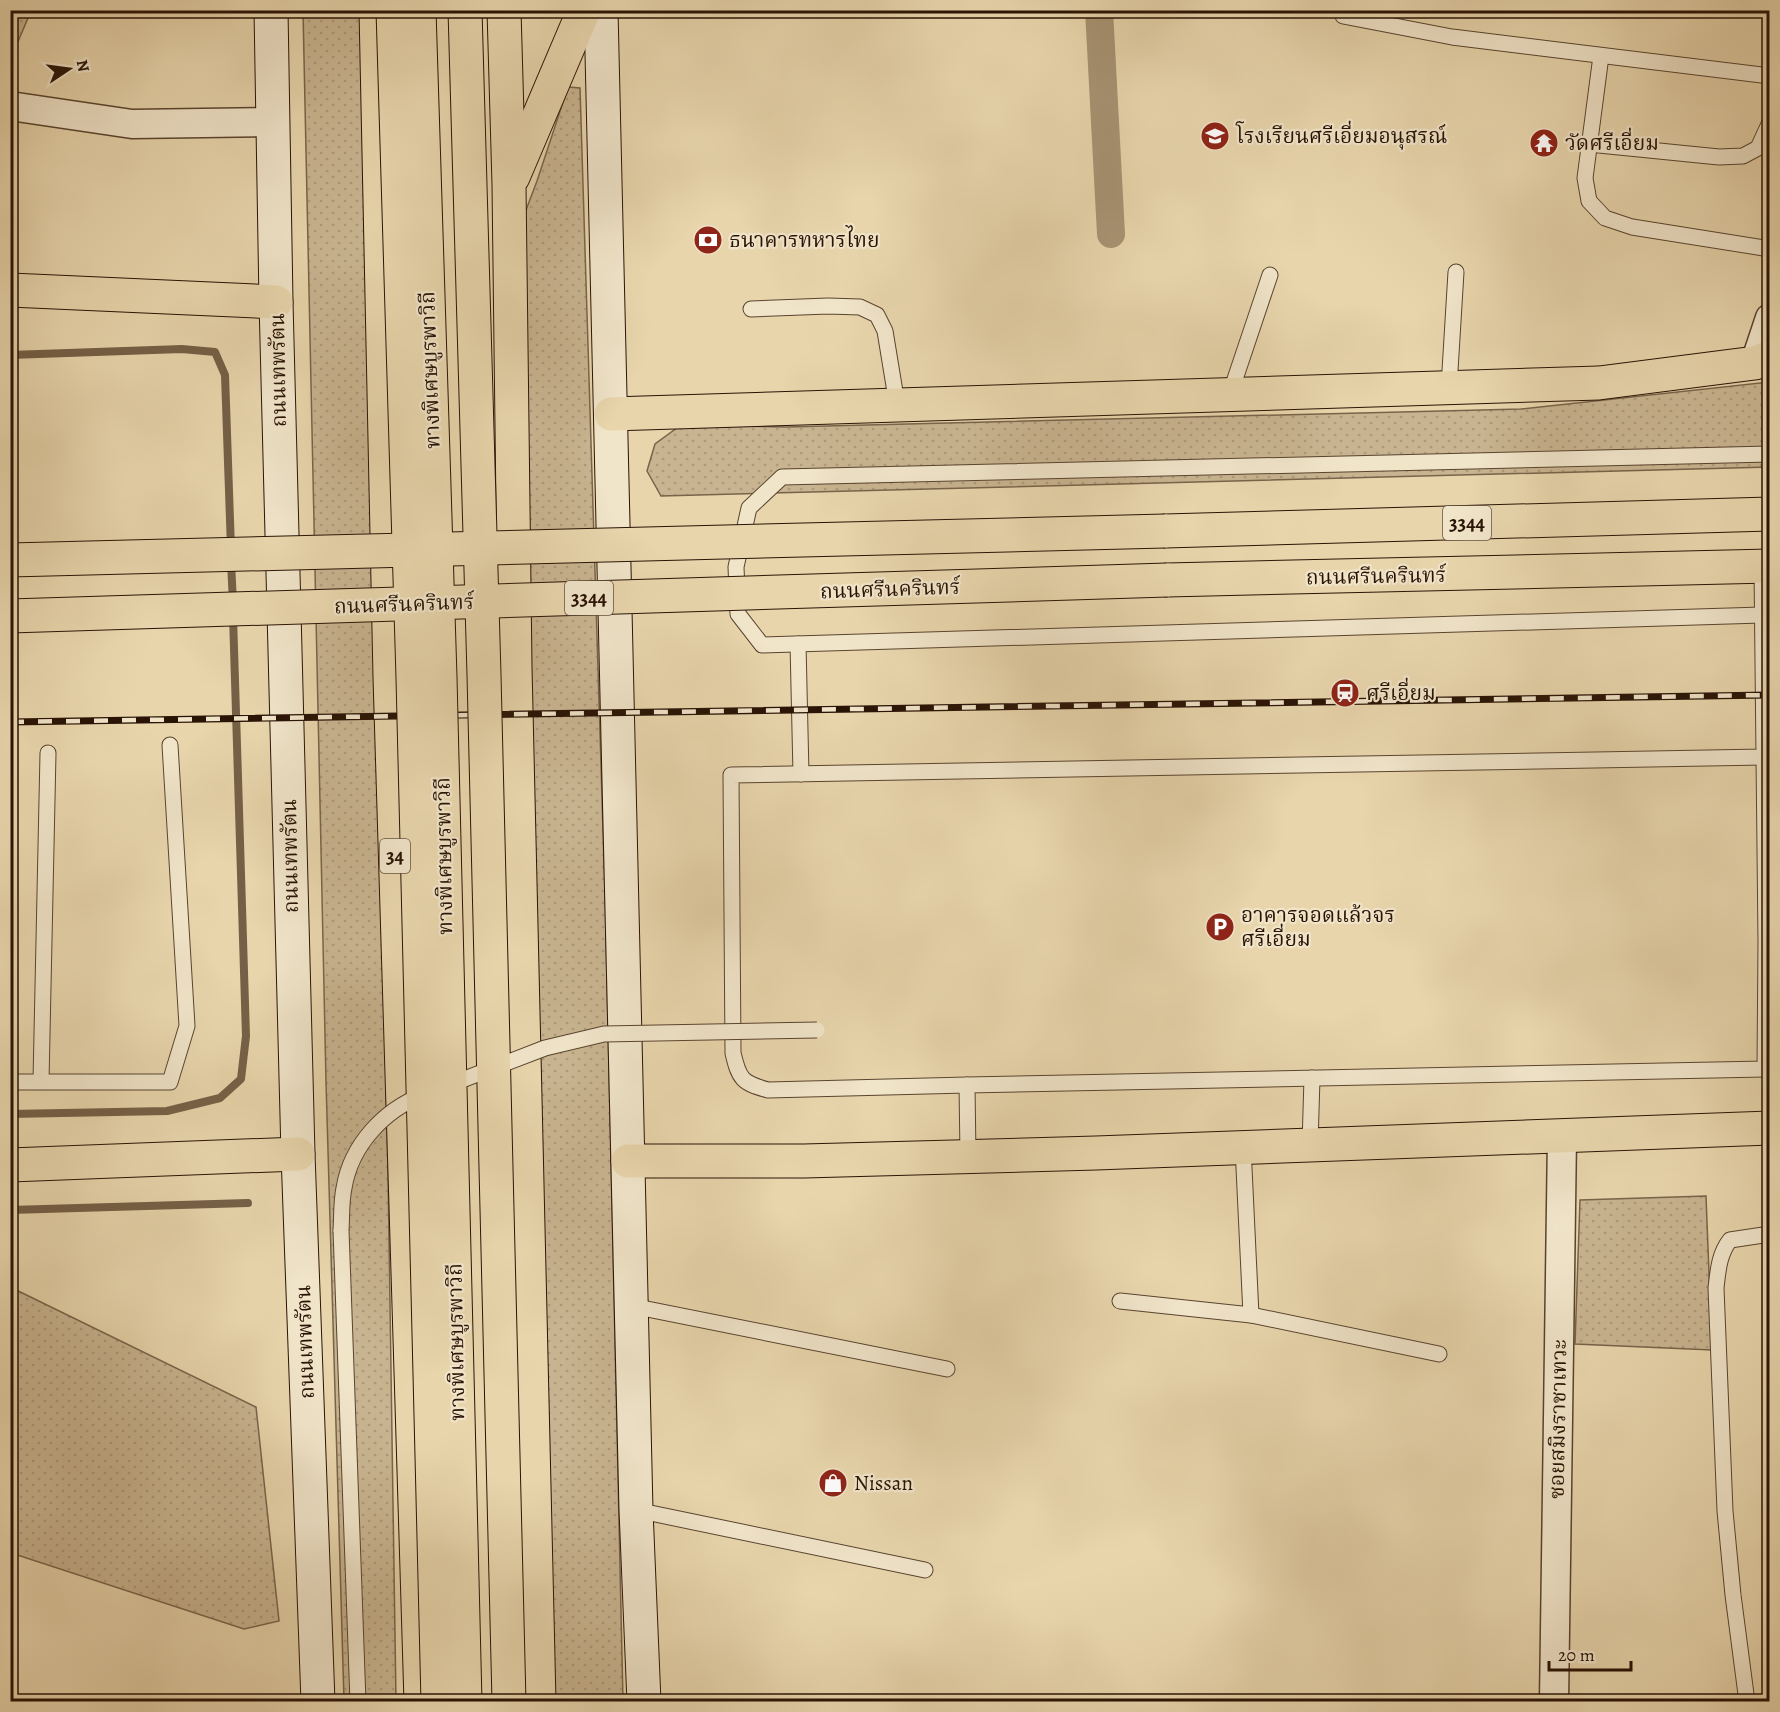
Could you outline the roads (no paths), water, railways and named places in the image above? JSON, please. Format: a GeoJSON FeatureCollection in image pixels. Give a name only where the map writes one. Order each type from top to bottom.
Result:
{"type":"FeatureCollection","features":[{"type":"Feature","properties":{"kind":"main road","name":"ถนนเทพรัตน"},"geometry":{"type":"LineString","coordinates":[[271,10],[276,302],[298,1154],[318,1701]]}},
{"type":"Feature","properties":{"kind":"main road","name":"34"},"geometry":{"type":"LineString","coordinates":[[376,10],[390,689],[421,1701]]}},
{"type":"Feature","properties":{"kind":"main road"},"geometry":{"type":"LineString","coordinates":[[393,10],[413,666],[438,1701]]}},
{"type":"Feature","properties":{"kind":"main road","name":"ทางพิเศษบูรพาวิถี"},"geometry":{"type":"LineString","coordinates":[[419,10],[440,665],[465,1701]]}},
{"type":"Feature","properties":{"kind":"main road","name":"ทางพิเศษบูรพาวิถี"},"geometry":{"type":"LineString","coordinates":[[465,10],[509,1701]]}},
{"type":"Feature","properties":{"kind":"main road"},"geometry":{"type":"LineString","coordinates":[[504,10],[509,185],[515,667],[539,1701]]}},
{"type":"Feature","properties":{"kind":"main road"},"geometry":{"type":"LineString","coordinates":[[509,185],[584,10]]}},
{"type":"Feature","properties":{"kind":"main road"},"geometry":{"type":"LineString","coordinates":[[601,10],[636,1510],[644,1701]]}},
{"type":"Feature","properties":{"kind":"main road"},"geometry":{"type":"LineString","coordinates":[[10,290],[276,302]]}},
{"type":"Feature","properties":{"kind":"main road"},"geometry":{"type":"LineString","coordinates":[[611,414],[1599,383],[1762,360]]}},
{"type":"Feature","properties":{"kind":"main road","name":"3344"},"geometry":{"type":"LineString","coordinates":[[10,560],[1770,514]]}},
{"type":"Feature","properties":{"kind":"main road","name":"ถนนศรีนครินทร์"},"geometry":{"type":"LineString","coordinates":[[10,616],[1167,580],[1766,566]]}},
{"type":"Feature","properties":{"kind":"main road"},"geometry":{"type":"LineString","coordinates":[[628,1161],[804,1161],[1562,1137],[1770,1128]]}},
{"type":"Feature","properties":{"kind":"main road"},"geometry":{"type":"LineString","coordinates":[[10,1165],[298,1154]]}},
{"type":"Feature","properties":{"kind":"street"},"geometry":{"type":"LineString","coordinates":[[10,105],[132,124],[273,123]]}},
{"type":"Feature","properties":{"kind":"street"},"geometry":{"type":"LineString","coordinates":[[1762,360],[1770,318]]}},
{"type":"Feature","properties":{"kind":"street","name":"ซอยสมิงราชาเทวะ"},"geometry":{"type":"LineString","coordinates":[[1554,1701],[1562,1137]]}},
{"type":"Feature","properties":{"kind":"lane"},"geometry":{"type":"LineString","coordinates":[[1342,16],[1452,37],[1770,76]]}},
{"type":"Feature","properties":{"kind":"lane"},"geometry":{"type":"LineString","coordinates":[[1601,56],[1585,178],[1589,201],[1605,218],[1632,227],[1770,249]]}},
{"type":"Feature","properties":{"kind":"lane"},"geometry":{"type":"LineString","coordinates":[[1589,144],[1719,157],[1743,156],[1758,148],[1770,122]]}},
{"type":"Feature","properties":{"kind":"lane"},"geometry":{"type":"LineString","coordinates":[[1449,387],[1456,272]]}},
{"type":"Feature","properties":{"kind":"lane"},"geometry":{"type":"LineString","coordinates":[[1230,394],[1270,275]]}},
{"type":"Feature","properties":{"kind":"lane"},"geometry":{"type":"LineString","coordinates":[[751,309],[860,307],[877,315],[885,331],[897,404]]}},
{"type":"Feature","properties":{"kind":"lane"},"geometry":{"type":"LineString","coordinates":[[1762,615],[762,645],[738,614],[736,567],[749,508],[782,477],[1770,454]]}},
{"type":"Feature","properties":{"kind":"lane"},"geometry":{"type":"LineString","coordinates":[[1764,757],[731,775],[733,1053],[737,1071],[749,1085],[768,1090],[1765,1069],[1766,930],[1764,757],[1762,615],[1766,566]]}},
{"type":"Feature","properties":{"kind":"lane"},"geometry":{"type":"LineString","coordinates":[[798,644],[801,774]]}},
{"type":"Feature","properties":{"kind":"lane"},"geometry":{"type":"LineString","coordinates":[[10,1082],[170,1082],[187,1026],[170,745]]}},
{"type":"Feature","properties":{"kind":"lane"},"geometry":{"type":"LineString","coordinates":[[41,1082],[48,753]]}},
{"type":"Feature","properties":{"kind":"lane"},"geometry":{"type":"LineString","coordinates":[[358,1701],[341,1230],[344,1188],[352,1161],[366,1136],[385,1117],[412,1099],[545,1048],[604,1034],[816,1030]]}},
{"type":"Feature","properties":{"kind":"lane"},"geometry":{"type":"LineString","coordinates":[[1310,1145],[1312,1078]]}},
{"type":"Feature","properties":{"kind":"lane"},"geometry":{"type":"LineString","coordinates":[[968,1084],[968,1156]]}},
{"type":"Feature","properties":{"kind":"lane"},"geometry":{"type":"LineString","coordinates":[[1243,1147],[1251,1315]]}},
{"type":"Feature","properties":{"kind":"lane"},"geometry":{"type":"LineString","coordinates":[[1747,1701],[1725,1511],[1716,1288],[1718,1268],[1730,1240],[1770,1234]]}},
{"type":"Feature","properties":{"kind":"lane"},"geometry":{"type":"LineString","coordinates":[[1119,1301],[1251,1315],[1439,1354]]}},
{"type":"Feature","properties":{"kind":"lane"},"geometry":{"type":"LineString","coordinates":[[632,1306],[947,1369]]}},
{"type":"Feature","properties":{"kind":"lane"},"geometry":{"type":"LineString","coordinates":[[636,1510],[925,1570]]}},
{"type":"Feature","properties":{"kind":"waterway"},"geometry":{"type":"LineString","coordinates":[[1099,10],[1111,234]]}},
{"type":"Feature","properties":{"kind":"waterway"},"geometry":{"type":"LineString","coordinates":[[10,355],[182,349],[215,352],[225,375],[231,549]]}},
{"type":"Feature","properties":{"kind":"waterway"},"geometry":{"type":"LineString","coordinates":[[231,562],[233,603]]}},
{"type":"Feature","properties":{"kind":"waterway"},"geometry":{"type":"LineString","coordinates":[[10,1114],[167,1111],[220,1098],[241,1079],[246,1036],[233,616]]}},
{"type":"Feature","properties":{"kind":"waterway"},"geometry":{"type":"LineString","coordinates":[[10,1210],[248,1203]]}},
{"type":"Feature","properties":{"kind":"railway"},"geometry":{"type":"LineString","coordinates":[[10,722],[1770,695]]}},
{"type":"Feature","properties":{"kind":"place","name":"โรงเรียนศรีเอี่ยมอนุสรณ์"},"geometry":{"type":"Point","coordinates":[1215,136]}},
{"type":"Feature","properties":{"kind":"place","name":"วัดศรีเอี่ยม"},"geometry":{"type":"Point","coordinates":[1544,143]}},
{"type":"Feature","properties":{"kind":"place","name":"ธนาคารทหารไทย"},"geometry":{"type":"Point","coordinates":[708,240]}},
{"type":"Feature","properties":{"kind":"place","name":"ศรีเอี่ยม"},"geometry":{"type":"Point","coordinates":[1345,693]}},
{"type":"Feature","properties":{"kind":"place","name":"อาคารจอดแล้วจร ศรีเอี่ยม"},"geometry":{"type":"Point","coordinates":[1220,927]}},
{"type":"Feature","properties":{"kind":"place","name":"Nissan"},"geometry":{"type":"Point","coordinates":[833,1483]}}]}
